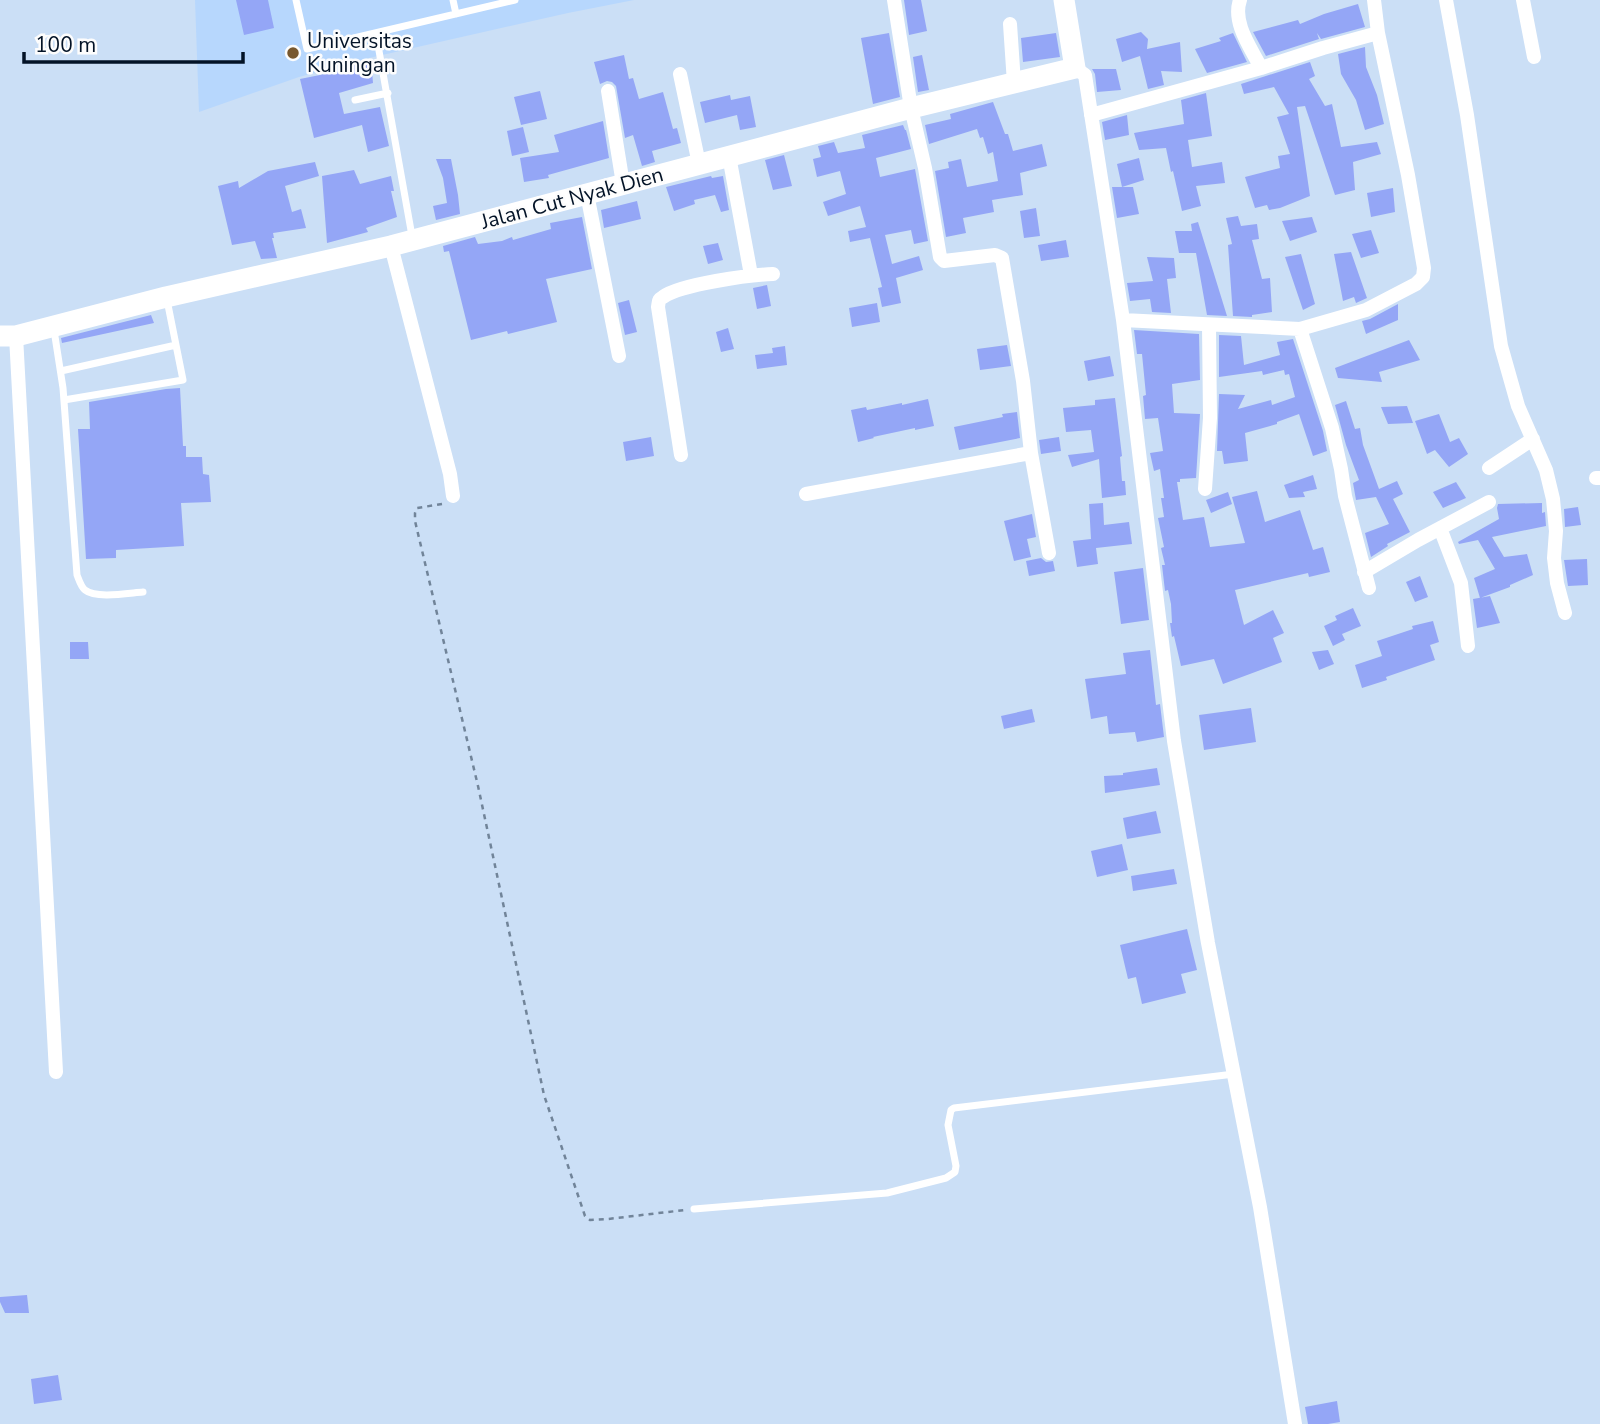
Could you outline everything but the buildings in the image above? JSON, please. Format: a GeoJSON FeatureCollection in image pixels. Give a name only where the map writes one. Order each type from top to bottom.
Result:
{"type":"FeatureCollection","features":[{"type":"Feature","properties":{"kind":"street"},"geometry":{"type":"LineString","coordinates":[[894,0],[911,108],[942,259],[944,261],[995,255],[1002,258],[1049,553]]}},
{"type":"Feature","properties":{"kind":"street"},"geometry":{"type":"LineString","coordinates":[[1064,0],[1075,68],[1085,75],[1123,320],[1174,741],[1208,943],[1260,1207],[1295,1424]]}},
{"type":"Feature","properties":{"kind":"street"},"geometry":{"type":"LineString","coordinates":[[1240,0],[1238,17],[1261,68]]}},
{"type":"Feature","properties":{"kind":"street"},"geometry":{"type":"LineString","coordinates":[[1123,320],[1300,329],[1366,310],[1416,284],[1423,277],[1424,268],[1408,175],[1378,33],[1374,0]]}},
{"type":"Feature","properties":{"kind":"street"},"geometry":{"type":"LineString","coordinates":[[1446,0],[1467,115],[1501,346],[1518,406],[1546,470],[1553,499],[1556,531],[1554,558],[1565,613]]}},
{"type":"Feature","properties":{"kind":"street"},"geometry":{"type":"LineString","coordinates":[[1523,0],[1534,57]]}},
{"type":"Feature","properties":{"kind":"street"},"geometry":{"type":"LineString","coordinates":[[1010,23],[1014,83]]}},
{"type":"Feature","properties":{"kind":"street"},"geometry":{"type":"LineString","coordinates":[[1091,115],[1378,33]]}},
{"type":"Feature","properties":{"kind":"street","name":"Jalan Cut Nyak Dien"},"geometry":{"type":"LineString","coordinates":[[8,336],[391,246],[911,108],[1075,68]]}},
{"type":"Feature","properties":{"kind":"street"},"geometry":{"type":"LineString","coordinates":[[680,74],[699,164]]}},
{"type":"Feature","properties":{"kind":"street"},"geometry":{"type":"LineString","coordinates":[[608,91],[623,184]]}},
{"type":"Feature","properties":{"kind":"street"},"geometry":{"type":"LineString","coordinates":[[729,156],[751,275]]}},
{"type":"Feature","properties":{"kind":"street"},"geometry":{"type":"LineString","coordinates":[[587,194],[619,356]]}},
{"type":"Feature","properties":{"kind":"street"},"geometry":{"type":"LineString","coordinates":[[391,246],[450,474],[453,496]]}},
{"type":"Feature","properties":{"kind":"street"},"geometry":{"type":"LineString","coordinates":[[681,455],[659,302],[664,296],[690,287],[751,275],[774,274]]}},
{"type":"Feature","properties":{"kind":"street"},"geometry":{"type":"LineString","coordinates":[[1205,489],[1210,418],[1209,325]]}},
{"type":"Feature","properties":{"kind":"street"},"geometry":{"type":"LineString","coordinates":[[1300,329],[1332,428],[1345,496],[1369,588]]}},
{"type":"Feature","properties":{"kind":"street"},"geometry":{"type":"LineString","coordinates":[[8,336],[56,1072]]}},
{"type":"Feature","properties":{"kind":"street"},"geometry":{"type":"LineString","coordinates":[[1489,468],[1533,439]]}},
{"type":"Feature","properties":{"kind":"street"},"geometry":{"type":"LineString","coordinates":[[806,494],[1031,453]]}},
{"type":"Feature","properties":{"kind":"street"},"geometry":{"type":"LineString","coordinates":[[1364,572],[1489,502]]}},
{"type":"Feature","properties":{"kind":"street"},"geometry":{"type":"LineString","coordinates":[[1440,528],[1461,583],[1468,646]]}},
{"type":"Feature","properties":{"kind":"lane"},"geometry":{"type":"LineString","coordinates":[[296,0],[307,49],[515,0]]}},
{"type":"Feature","properties":{"kind":"lane"},"geometry":{"type":"LineString","coordinates":[[453,0],[456,14]]}},
{"type":"Feature","properties":{"kind":"lane"},"geometry":{"type":"LineString","coordinates":[[376,34],[413,240]]}},
{"type":"Feature","properties":{"kind":"lane"},"geometry":{"type":"LineString","coordinates":[[355,100],[388,93]]}},
{"type":"Feature","properties":{"kind":"lane"},"geometry":{"type":"LineString","coordinates":[[64,400],[183,380],[166,297]]}},
{"type":"Feature","properties":{"kind":"lane"},"geometry":{"type":"LineString","coordinates":[[53,326],[64,400],[77,575],[82,587],[97,595],[143,592]]}},
{"type":"Feature","properties":{"kind":"lane"},"geometry":{"type":"LineString","coordinates":[[61,371],[176,345]]}},
{"type":"Feature","properties":{"kind":"lane"},"geometry":{"type":"LineString","coordinates":[[694,1209],[887,1193],[946,1178],[955,1172],[956,1166],[948,1125],[951,1110],[954,1108],[1234,1074]]}},
{"type":"Feature","properties":{"kind":"path"},"geometry":{"type":"LineString","coordinates":[[453,496],[445,503],[417,508],[415,521],[478,786],[544,1095],[584,1216],[590,1220],[608,1219],[694,1209]]}},
{"type":"Feature","properties":{"kind":"shaded area","name":"Universitas Kuningan"},"geometry":{"type":"Polygon","coordinates":[[[195,0],[634,0],[369,58],[299,77],[199,112],[195,0]]]}},
{"type":"Feature","properties":{"kind":"place","name":"Universitas Kuningan"},"geometry":{"type":"Point","coordinates":[293,53]}}]}
